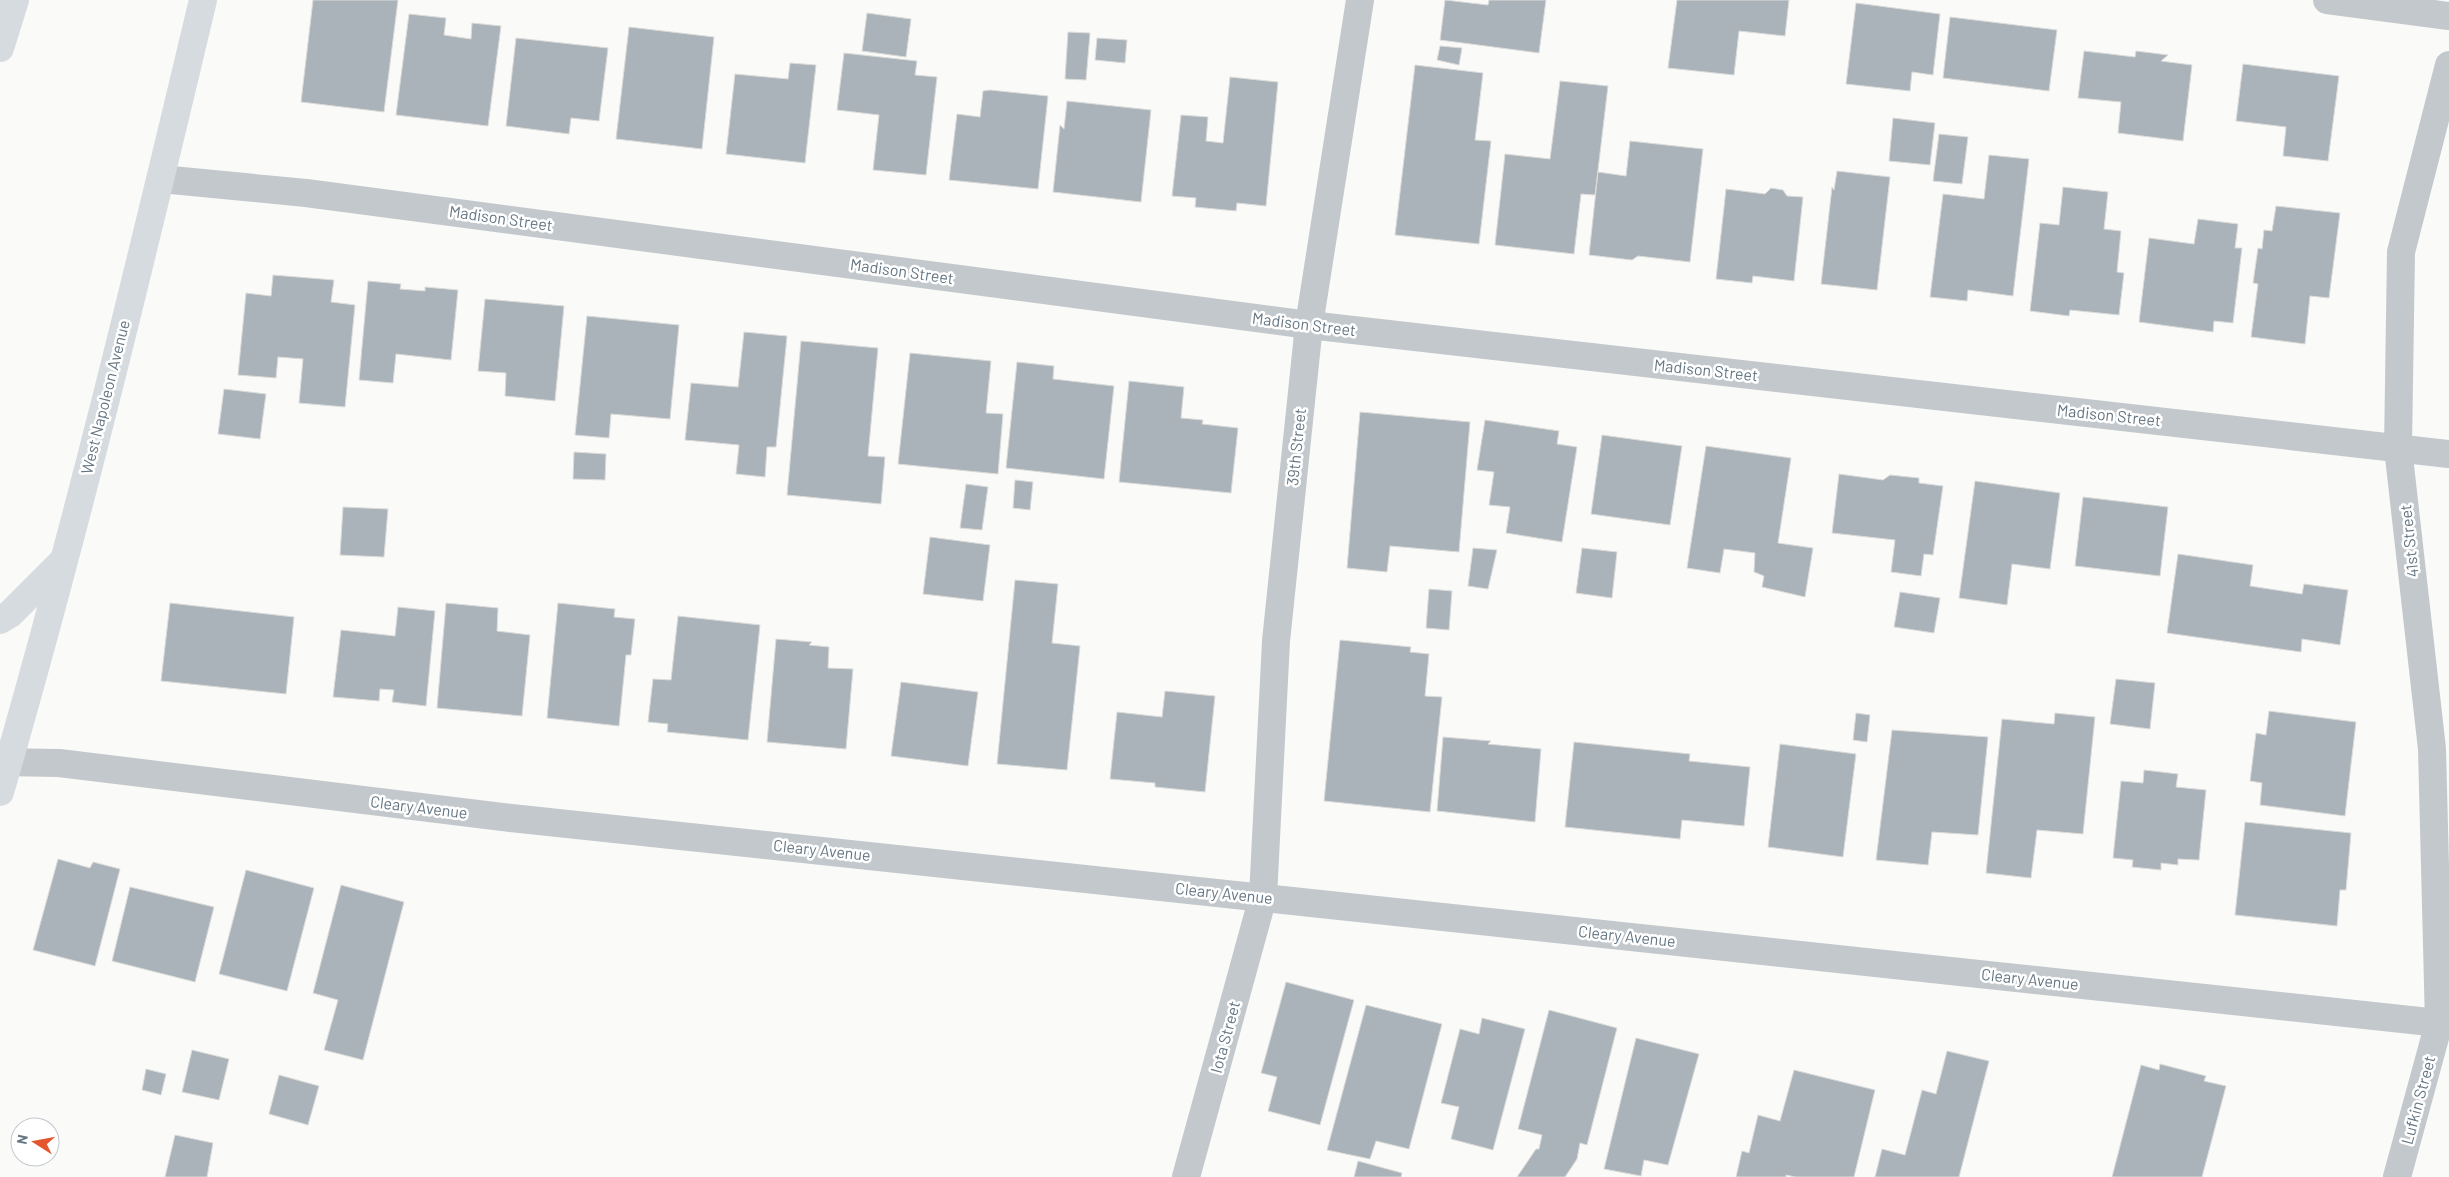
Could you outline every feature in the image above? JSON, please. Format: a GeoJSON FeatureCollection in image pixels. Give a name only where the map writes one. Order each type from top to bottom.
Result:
{"type":"FeatureCollection","features":[{"type":"Feature","properties":{"kind":"main road"},"geometry":{"type":"LineString","coordinates":[[0,48],[15,0]]}},
{"type":"Feature","properties":{"kind":"main road","name":"West Napoleon Avenue"},"geometry":{"type":"LineString","coordinates":[[0,792],[4,763],[64,560],[161,178],[203,0]]}},
{"type":"Feature","properties":{"kind":"main road"},"geometry":{"type":"LineString","coordinates":[[0,620],[10,614],[64,560]]}},
{"type":"Feature","properties":{"kind":"street","name":"39th Street"},"geometry":{"type":"LineString","coordinates":[[1263,897],[1276,640],[1309,325],[1360,0]]}},
{"type":"Feature","properties":{"kind":"street"},"geometry":{"type":"LineString","coordinates":[[2327,0],[2449,16]]}},
{"type":"Feature","properties":{"kind":"street","name":"41st Street"},"geometry":{"type":"LineString","coordinates":[[2444,1023],[2432,749],[2398,448],[2400,252],[2449,65]]}},
{"type":"Feature","properties":{"kind":"street","name":"Madison Street"},"geometry":{"type":"LineString","coordinates":[[161,178],[306,193],[1309,325],[2449,454]]}},
{"type":"Feature","properties":{"kind":"street","name":"Cleary Avenue"},"geometry":{"type":"LineString","coordinates":[[4,763],[60,763],[521,819],[2444,1023]]}},
{"type":"Feature","properties":{"kind":"street","name":"Iota Street"},"geometry":{"type":"LineString","coordinates":[[1186,1177],[1263,897]]}},
{"type":"Feature","properties":{"kind":"street","name":"Lufkin Street"},"geometry":{"type":"LineString","coordinates":[[2398,1177],[2444,1023]]}},
{"type":"Feature","properties":{"kind":"building"},"geometry":{"type":"Polygon","coordinates":[[[313,0],[398,0],[384,112],[301,102],[313,0]]]}},
{"type":"Feature","properties":{"kind":"building"},"geometry":{"type":"Polygon","coordinates":[[[1445,0],[1488,5],[1489,0],[1546,0],[1539,53],[1440,40],[1445,0]]]}},
{"type":"Feature","properties":{"kind":"building"},"geometry":{"type":"Polygon","coordinates":[[[1677,0],[1789,0],[1785,36],[1739,31],[1734,75],[1668,68],[1677,0]]]}},
{"type":"Feature","properties":{"kind":"building"},"geometry":{"type":"Polygon","coordinates":[[[1856,3],[1940,14],[1933,75],[1912,72],[1910,91],[1846,84],[1856,3]]]}},
{"type":"Feature","properties":{"kind":"building"},"geometry":{"type":"Polygon","coordinates":[[[867,13],[911,19],[906,57],[862,51],[867,13]]]}},
{"type":"Feature","properties":{"kind":"building"},"geometry":{"type":"Polygon","coordinates":[[[409,14],[446,18],[444,35],[471,39],[472,23],[501,26],[488,126],[396,115],[409,14]]]}},
{"type":"Feature","properties":{"kind":"building"},"geometry":{"type":"Polygon","coordinates":[[[1950,17],[2057,30],[2049,91],[1943,78],[1950,17]]]}},
{"type":"Feature","properties":{"kind":"building"},"geometry":{"type":"Polygon","coordinates":[[[629,27],[714,37],[702,149],[616,139],[629,27]]]}},
{"type":"Feature","properties":{"kind":"building"},"geometry":{"type":"Polygon","coordinates":[[[1068,32],[1090,33],[1086,80],[1065,79],[1068,32]]]}},
{"type":"Feature","properties":{"kind":"building"},"geometry":{"type":"Polygon","coordinates":[[[516,38],[608,48],[599,121],[571,118],[569,134],[506,126],[516,38]]]}},
{"type":"Feature","properties":{"kind":"building"},"geometry":{"type":"Polygon","coordinates":[[[1097,38],[1127,40],[1125,63],[1095,60],[1097,38]]]}},
{"type":"Feature","properties":{"kind":"building"},"geometry":{"type":"Polygon","coordinates":[[[1440,46],[1462,48],[1459,65],[1437,60],[1440,46]]]}},
{"type":"Feature","properties":{"kind":"building"},"geometry":{"type":"Polygon","coordinates":[[[2084,51],[2135,57],[2136,51],[2168,55],[2161,61],[2192,65],[2183,141],[2118,133],[2121,102],[2078,98],[2084,51]]]}},
{"type":"Feature","properties":{"kind":"building"},"geometry":{"type":"Polygon","coordinates":[[[844,53],[917,61],[915,75],[937,77],[926,175],[873,170],[879,115],[837,110],[844,53]]]}},
{"type":"Feature","properties":{"kind":"building"},"geometry":{"type":"Polygon","coordinates":[[[790,63],[816,65],[805,163],[726,154],[735,74],[788,79],[790,63]]]}},
{"type":"Feature","properties":{"kind":"building"},"geometry":{"type":"Polygon","coordinates":[[[2243,64],[2339,76],[2328,161],[2283,156],[2286,127],[2236,121],[2243,64]]]}},
{"type":"Feature","properties":{"kind":"building"},"geometry":{"type":"Polygon","coordinates":[[[1415,65],[1483,73],[1475,140],[1491,141],[1479,244],[1395,235],[1415,65]]]}},
{"type":"Feature","properties":{"kind":"building"},"geometry":{"type":"Polygon","coordinates":[[[1230,77],[1278,82],[1266,206],[1237,203],[1236,211],[1195,207],[1196,198],[1172,196],[1181,115],[1208,117],[1206,141],[1223,143],[1230,77]]]}},
{"type":"Feature","properties":{"kind":"building"},"geometry":{"type":"Polygon","coordinates":[[[1560,81],[1608,86],[1595,195],[1581,194],[1574,254],[1495,245],[1505,154],[1550,159],[1560,81]]]}},
{"type":"Feature","properties":{"kind":"building"},"geometry":{"type":"Polygon","coordinates":[[[990,90],[1048,96],[1038,189],[949,180],[957,114],[980,117],[983,91],[990,90]]]}},
{"type":"Feature","properties":{"kind":"building"},"geometry":{"type":"Polygon","coordinates":[[[1067,101],[1151,110],[1141,202],[1053,192],[1060,125],[1064,129],[1067,101]]]}},
{"type":"Feature","properties":{"kind":"building"},"geometry":{"type":"Polygon","coordinates":[[[1893,118],[1935,123],[1930,165],[1889,161],[1893,118]]]}},
{"type":"Feature","properties":{"kind":"building"},"geometry":{"type":"Polygon","coordinates":[[[1939,134],[1968,137],[1962,184],[1933,181],[1939,134]]]}},
{"type":"Feature","properties":{"kind":"building"},"geometry":{"type":"Polygon","coordinates":[[[1630,141],[1703,149],[1690,262],[1638,256],[1632,260],[1589,255],[1598,172],[1626,176],[1630,141]]]}},
{"type":"Feature","properties":{"kind":"building"},"geometry":{"type":"Polygon","coordinates":[[[1989,155],[2029,159],[2013,296],[1968,290],[1967,301],[1930,297],[1943,194],[1984,199],[1989,155]]]}},
{"type":"Feature","properties":{"kind":"building"},"geometry":{"type":"Polygon","coordinates":[[[1837,171],[1890,177],[1877,290],[1821,284],[1832,187],[1834,190],[1837,171]]]}},
{"type":"Feature","properties":{"kind":"building"},"geometry":{"type":"Polygon","coordinates":[[[2063,187],[2108,192],[2104,229],[2121,231],[2117,272],[2124,273],[2119,315],[2070,310],[2069,316],[2030,311],[2040,223],[2059,225],[2063,187]]]}},
{"type":"Feature","properties":{"kind":"building"},"geometry":{"type":"Polygon","coordinates":[[[1771,188],[1783,190],[1787,196],[1803,197],[1794,281],[1753,276],[1752,283],[1716,279],[1726,189],[1765,194],[1771,188]]]}},
{"type":"Feature","properties":{"kind":"building"},"geometry":{"type":"Polygon","coordinates":[[[2276,206],[2340,213],[2329,298],[2310,296],[2305,344],[2251,337],[2258,284],[2253,283],[2258,248],[2262,249],[2264,230],[2272,231],[2276,206]]]}},
{"type":"Feature","properties":{"kind":"building"},"geometry":{"type":"Polygon","coordinates":[[[2198,219],[2238,224],[2235,248],[2242,248],[2233,323],[2214,321],[2213,332],[2139,322],[2149,238],[2194,244],[2198,219]]]}},
{"type":"Feature","properties":{"kind":"building"},"geometry":{"type":"Polygon","coordinates":[[[273,275],[334,280],[331,302],[355,305],[345,407],[299,403],[303,359],[278,357],[276,378],[238,375],[246,293],[271,296],[273,275]]]}},
{"type":"Feature","properties":{"kind":"building"},"geometry":{"type":"Polygon","coordinates":[[[368,281],[401,284],[400,289],[425,291],[425,287],[458,290],[451,360],[396,354],[393,383],[359,380],[368,281]]]}},
{"type":"Feature","properties":{"kind":"building"},"geometry":{"type":"Polygon","coordinates":[[[485,299],[564,306],[555,401],[505,396],[506,373],[478,371],[485,299]]]}},
{"type":"Feature","properties":{"kind":"building"},"geometry":{"type":"Polygon","coordinates":[[[587,316],[679,325],[670,419],[611,414],[609,438],[575,435],[587,316]]]}},
{"type":"Feature","properties":{"kind":"building"},"geometry":{"type":"Polygon","coordinates":[[[744,332],[787,336],[776,447],[767,447],[765,477],[736,474],[739,445],[685,440],[691,383],[738,387],[744,332]]]}},
{"type":"Feature","properties":{"kind":"building"},"geometry":{"type":"Polygon","coordinates":[[[801,341],[878,348],[868,456],[885,457],[881,504],[787,495],[801,341]]]}},
{"type":"Feature","properties":{"kind":"building"},"geometry":{"type":"Polygon","coordinates":[[[910,353],[991,361],[986,413],[1003,414],[998,474],[898,464],[910,353]]]}},
{"type":"Feature","properties":{"kind":"building"},"geometry":{"type":"Polygon","coordinates":[[[1017,362],[1054,366],[1053,379],[1114,386],[1104,479],[1006,468],[1017,362]]]}},
{"type":"Feature","properties":{"kind":"building"},"geometry":{"type":"Polygon","coordinates":[[[1129,381],[1184,387],[1181,418],[1203,420],[1202,424],[1238,428],[1231,493],[1119,482],[1129,381]]]}},
{"type":"Feature","properties":{"kind":"building"},"geometry":{"type":"Polygon","coordinates":[[[224,389],[266,394],[260,439],[218,434],[224,389]]]}},
{"type":"Feature","properties":{"kind":"building"},"geometry":{"type":"Polygon","coordinates":[[[1360,412],[1470,422],[1459,552],[1390,546],[1387,572],[1347,568],[1360,412]]]}},
{"type":"Feature","properties":{"kind":"building"},"geometry":{"type":"Polygon","coordinates":[[[1485,420],[1559,431],[1557,444],[1577,447],[1562,542],[1506,533],[1510,507],[1489,505],[1494,472],[1477,470],[1485,420]]]}},
{"type":"Feature","properties":{"kind":"building"},"geometry":{"type":"Polygon","coordinates":[[[1602,435],[1682,446],[1670,525],[1591,514],[1602,435]]]}},
{"type":"Feature","properties":{"kind":"building"},"geometry":{"type":"Polygon","coordinates":[[[1706,446],[1791,458],[1778,543],[1813,548],[1805,597],[1762,587],[1764,576],[1754,572],[1755,553],[1724,549],[1720,573],[1687,568],[1706,446]]]}},
{"type":"Feature","properties":{"kind":"building"},"geometry":{"type":"Polygon","coordinates":[[[574,452],[606,454],[605,480],[573,479],[574,452]]]}},
{"type":"Feature","properties":{"kind":"building"},"geometry":{"type":"Polygon","coordinates":[[[1839,474],[1883,480],[1890,475],[1919,478],[1919,483],[1943,486],[1933,555],[1924,554],[1921,576],[1891,572],[1895,540],[1832,533],[1839,474]]]}},
{"type":"Feature","properties":{"kind":"building"},"geometry":{"type":"Polygon","coordinates":[[[1015,480],[1033,482],[1030,510],[1013,508],[1015,480]]]}},
{"type":"Feature","properties":{"kind":"building"},"geometry":{"type":"Polygon","coordinates":[[[1975,481],[2060,493],[2050,569],[2012,564],[2007,605],[1959,598],[1975,481]]]}},
{"type":"Feature","properties":{"kind":"building"},"geometry":{"type":"Polygon","coordinates":[[[966,484],[988,487],[982,530],[960,528],[966,484]]]}},
{"type":"Feature","properties":{"kind":"building"},"geometry":{"type":"Polygon","coordinates":[[[2083,497],[2168,507],[2160,576],[2075,566],[2083,497]]]}},
{"type":"Feature","properties":{"kind":"building"},"geometry":{"type":"Polygon","coordinates":[[[343,507],[388,509],[384,557],[340,555],[343,507]]]}},
{"type":"Feature","properties":{"kind":"building"},"geometry":{"type":"Polygon","coordinates":[[[930,537],[990,545],[983,601],[923,594],[930,537]]]}},
{"type":"Feature","properties":{"kind":"building"},"geometry":{"type":"Polygon","coordinates":[[[1473,548],[1497,550],[1488,589],[1468,586],[1473,548]]]}},
{"type":"Feature","properties":{"kind":"building"},"geometry":{"type":"Polygon","coordinates":[[[1582,548],[1617,552],[1612,598],[1576,593],[1582,548]]]}},
{"type":"Feature","properties":{"kind":"building"},"geometry":{"type":"Polygon","coordinates":[[[2178,554],[2253,565],[2250,586],[2302,594],[2304,584],[2348,590],[2340,645],[2302,639],[2301,652],[2167,633],[2178,554]]]}},
{"type":"Feature","properties":{"kind":"building"},"geometry":{"type":"Polygon","coordinates":[[[1015,580],[1058,584],[1052,643],[1080,646],[1067,770],[997,764],[1015,580]]]}},
{"type":"Feature","properties":{"kind":"building"},"geometry":{"type":"Polygon","coordinates":[[[1429,589],[1452,591],[1449,630],[1426,628],[1429,589]]]}},
{"type":"Feature","properties":{"kind":"building"},"geometry":{"type":"Polygon","coordinates":[[[1900,592],[1940,598],[1934,633],[1894,627],[1900,592]]]}},
{"type":"Feature","properties":{"kind":"building"},"geometry":{"type":"Polygon","coordinates":[[[170,603],[294,617],[286,694],[161,681],[170,603]]]}},
{"type":"Feature","properties":{"kind":"building"},"geometry":{"type":"Polygon","coordinates":[[[446,603],[498,608],[497,631],[530,635],[522,716],[437,708],[446,603]]]}},
{"type":"Feature","properties":{"kind":"building"},"geometry":{"type":"Polygon","coordinates":[[[558,603],[615,609],[614,617],[635,619],[631,655],[626,655],[619,726],[547,718],[558,603]]]}},
{"type":"Feature","properties":{"kind":"building"},"geometry":{"type":"Polygon","coordinates":[[[398,607],[435,611],[426,706],[392,702],[394,690],[380,689],[379,701],[333,697],[341,630],[395,636],[398,607]]]}},
{"type":"Feature","properties":{"kind":"building"},"geometry":{"type":"Polygon","coordinates":[[[678,616],[760,625],[748,740],[667,732],[668,724],[648,722],[653,679],[671,680],[678,616]]]}},
{"type":"Feature","properties":{"kind":"building"},"geometry":{"type":"Polygon","coordinates":[[[776,639],[812,642],[809,645],[829,647],[828,668],[853,669],[846,749],[767,742],[776,639]]]}},
{"type":"Feature","properties":{"kind":"building"},"geometry":{"type":"Polygon","coordinates":[[[1340,640],[1411,647],[1410,652],[1429,654],[1425,696],[1442,697],[1430,812],[1324,801],[1340,640]]]}},
{"type":"Feature","properties":{"kind":"building"},"geometry":{"type":"Polygon","coordinates":[[[2116,679],[2155,683],[2150,729],[2110,724],[2116,679]]]}},
{"type":"Feature","properties":{"kind":"building"},"geometry":{"type":"Polygon","coordinates":[[[901,682],[978,692],[968,766],[891,756],[901,682]]]}},
{"type":"Feature","properties":{"kind":"building"},"geometry":{"type":"Polygon","coordinates":[[[1165,691],[1215,696],[1205,792],[1155,787],[1155,783],[1110,779],[1117,712],[1162,717],[1165,691]]]}},
{"type":"Feature","properties":{"kind":"building"},"geometry":{"type":"Polygon","coordinates":[[[2269,711],[2356,722],[2345,816],[2260,805],[2262,783],[2250,781],[2256,733],[2266,735],[2269,711]]]}},
{"type":"Feature","properties":{"kind":"building"},"geometry":{"type":"Polygon","coordinates":[[[1856,713],[1870,715],[1867,742],[1853,740],[1856,713]]]}},
{"type":"Feature","properties":{"kind":"building"},"geometry":{"type":"Polygon","coordinates":[[[2055,713],[2095,717],[2083,834],[2037,830],[2031,878],[1986,873],[2002,719],[2054,724],[2055,713]]]}},
{"type":"Feature","properties":{"kind":"building"},"geometry":{"type":"Polygon","coordinates":[[[1892,730],[1988,737],[1978,835],[1932,832],[1928,865],[1876,860],[1892,730]]]}},
{"type":"Feature","properties":{"kind":"building"},"geometry":{"type":"Polygon","coordinates":[[[1443,737],[1491,741],[1488,744],[1541,749],[1535,822],[1437,811],[1443,737]]]}},
{"type":"Feature","properties":{"kind":"building"},"geometry":{"type":"Polygon","coordinates":[[[1574,742],[1690,754],[1689,761],[1750,767],[1744,826],[1682,820],[1680,839],[1565,827],[1574,742]]]}},
{"type":"Feature","properties":{"kind":"building"},"geometry":{"type":"Polygon","coordinates":[[[1780,744],[1856,754],[1843,857],[1768,847],[1780,744]]]}},
{"type":"Feature","properties":{"kind":"building"},"geometry":{"type":"Polygon","coordinates":[[[2144,770],[2178,774],[2176,787],[2206,790],[2199,860],[2178,859],[2178,865],[2161,863],[2161,870],[2132,867],[2133,860],[2113,858],[2121,781],[2143,783],[2144,770]]]}},
{"type":"Feature","properties":{"kind":"building"},"geometry":{"type":"Polygon","coordinates":[[[2245,822],[2351,833],[2346,890],[2340,890],[2337,926],[2235,915],[2245,822]]]}},
{"type":"Feature","properties":{"kind":"building"},"geometry":{"type":"Polygon","coordinates":[[[58,859],[90,868],[93,862],[120,869],[95,966],[33,950],[58,859]]]}},
{"type":"Feature","properties":{"kind":"building"},"geometry":{"type":"Polygon","coordinates":[[[246,870],[314,888],[287,991],[219,974],[246,870]]]}},
{"type":"Feature","properties":{"kind":"building"},"geometry":{"type":"Polygon","coordinates":[[[341,885],[404,902],[363,1060],[324,1050],[338,1000],[313,993],[341,885]]]}},
{"type":"Feature","properties":{"kind":"building"},"geometry":{"type":"Polygon","coordinates":[[[130,887],[214,907],[195,982],[112,961],[130,887]]]}},
{"type":"Feature","properties":{"kind":"building"},"geometry":{"type":"Polygon","coordinates":[[[1286,982],[1354,1000],[1320,1125],[1268,1111],[1277,1077],[1261,1073],[1286,982]]]}},
{"type":"Feature","properties":{"kind":"building"},"geometry":{"type":"Polygon","coordinates":[[[1366,1005],[1442,1024],[1409,1149],[1376,1141],[1370,1159],[1327,1150],[1366,1005]]]}},
{"type":"Feature","properties":{"kind":"building"},"geometry":{"type":"Polygon","coordinates":[[[1549,1010],[1617,1028],[1587,1145],[1580,1143],[1577,1159],[1565,1177],[1517,1177],[1536,1149],[1539,1149],[1542,1135],[1518,1129],[1549,1010]]]}},
{"type":"Feature","properties":{"kind":"building"},"geometry":{"type":"Polygon","coordinates":[[[1482,1018],[1525,1029],[1493,1150],[1451,1139],[1459,1107],[1441,1103],[1460,1029],[1479,1034],[1482,1018]]]}},
{"type":"Feature","properties":{"kind":"building"},"geometry":{"type":"Polygon","coordinates":[[[1636,1038],[1699,1054],[1668,1165],[1644,1160],[1641,1176],[1604,1169],[1636,1038]]]}},
{"type":"Feature","properties":{"kind":"building"},"geometry":{"type":"Polygon","coordinates":[[[192,1050],[229,1059],[219,1100],[182,1092],[192,1050]]]}},
{"type":"Feature","properties":{"kind":"building"},"geometry":{"type":"Polygon","coordinates":[[[1947,1051],[1989,1061],[1959,1177],[1875,1177],[1882,1149],[1905,1155],[1922,1090],[1936,1094],[1947,1051]]]}},
{"type":"Feature","properties":{"kind":"building"},"geometry":{"type":"Polygon","coordinates":[[[2160,1064],[2206,1076],[2204,1081],[2226,1086],[2202,1177],[2112,1177],[2141,1065],[2159,1070],[2160,1064]]]}},
{"type":"Feature","properties":{"kind":"building"},"geometry":{"type":"Polygon","coordinates":[[[146,1069],[166,1074],[161,1095],[142,1090],[146,1069]]]}},
{"type":"Feature","properties":{"kind":"building"},"geometry":{"type":"Polygon","coordinates":[[[1794,1070],[1875,1090],[1854,1177],[1796,1177],[1786,1175],[1786,1177],[1736,1177],[1742,1151],[1749,1153],[1758,1115],[1780,1121],[1794,1070]]]}},
{"type":"Feature","properties":{"kind":"building"},"geometry":{"type":"Polygon","coordinates":[[[279,1075],[319,1086],[308,1125],[269,1114],[279,1075]]]}},
{"type":"Feature","properties":{"kind":"building"},"geometry":{"type":"Polygon","coordinates":[[[175,1135],[213,1143],[207,1177],[165,1177],[175,1135]]]}},
{"type":"Feature","properties":{"kind":"building"},"geometry":{"type":"Polygon","coordinates":[[[1358,1161],[1402,1173],[1401,1177],[1354,1177],[1358,1161]]]}}]}
